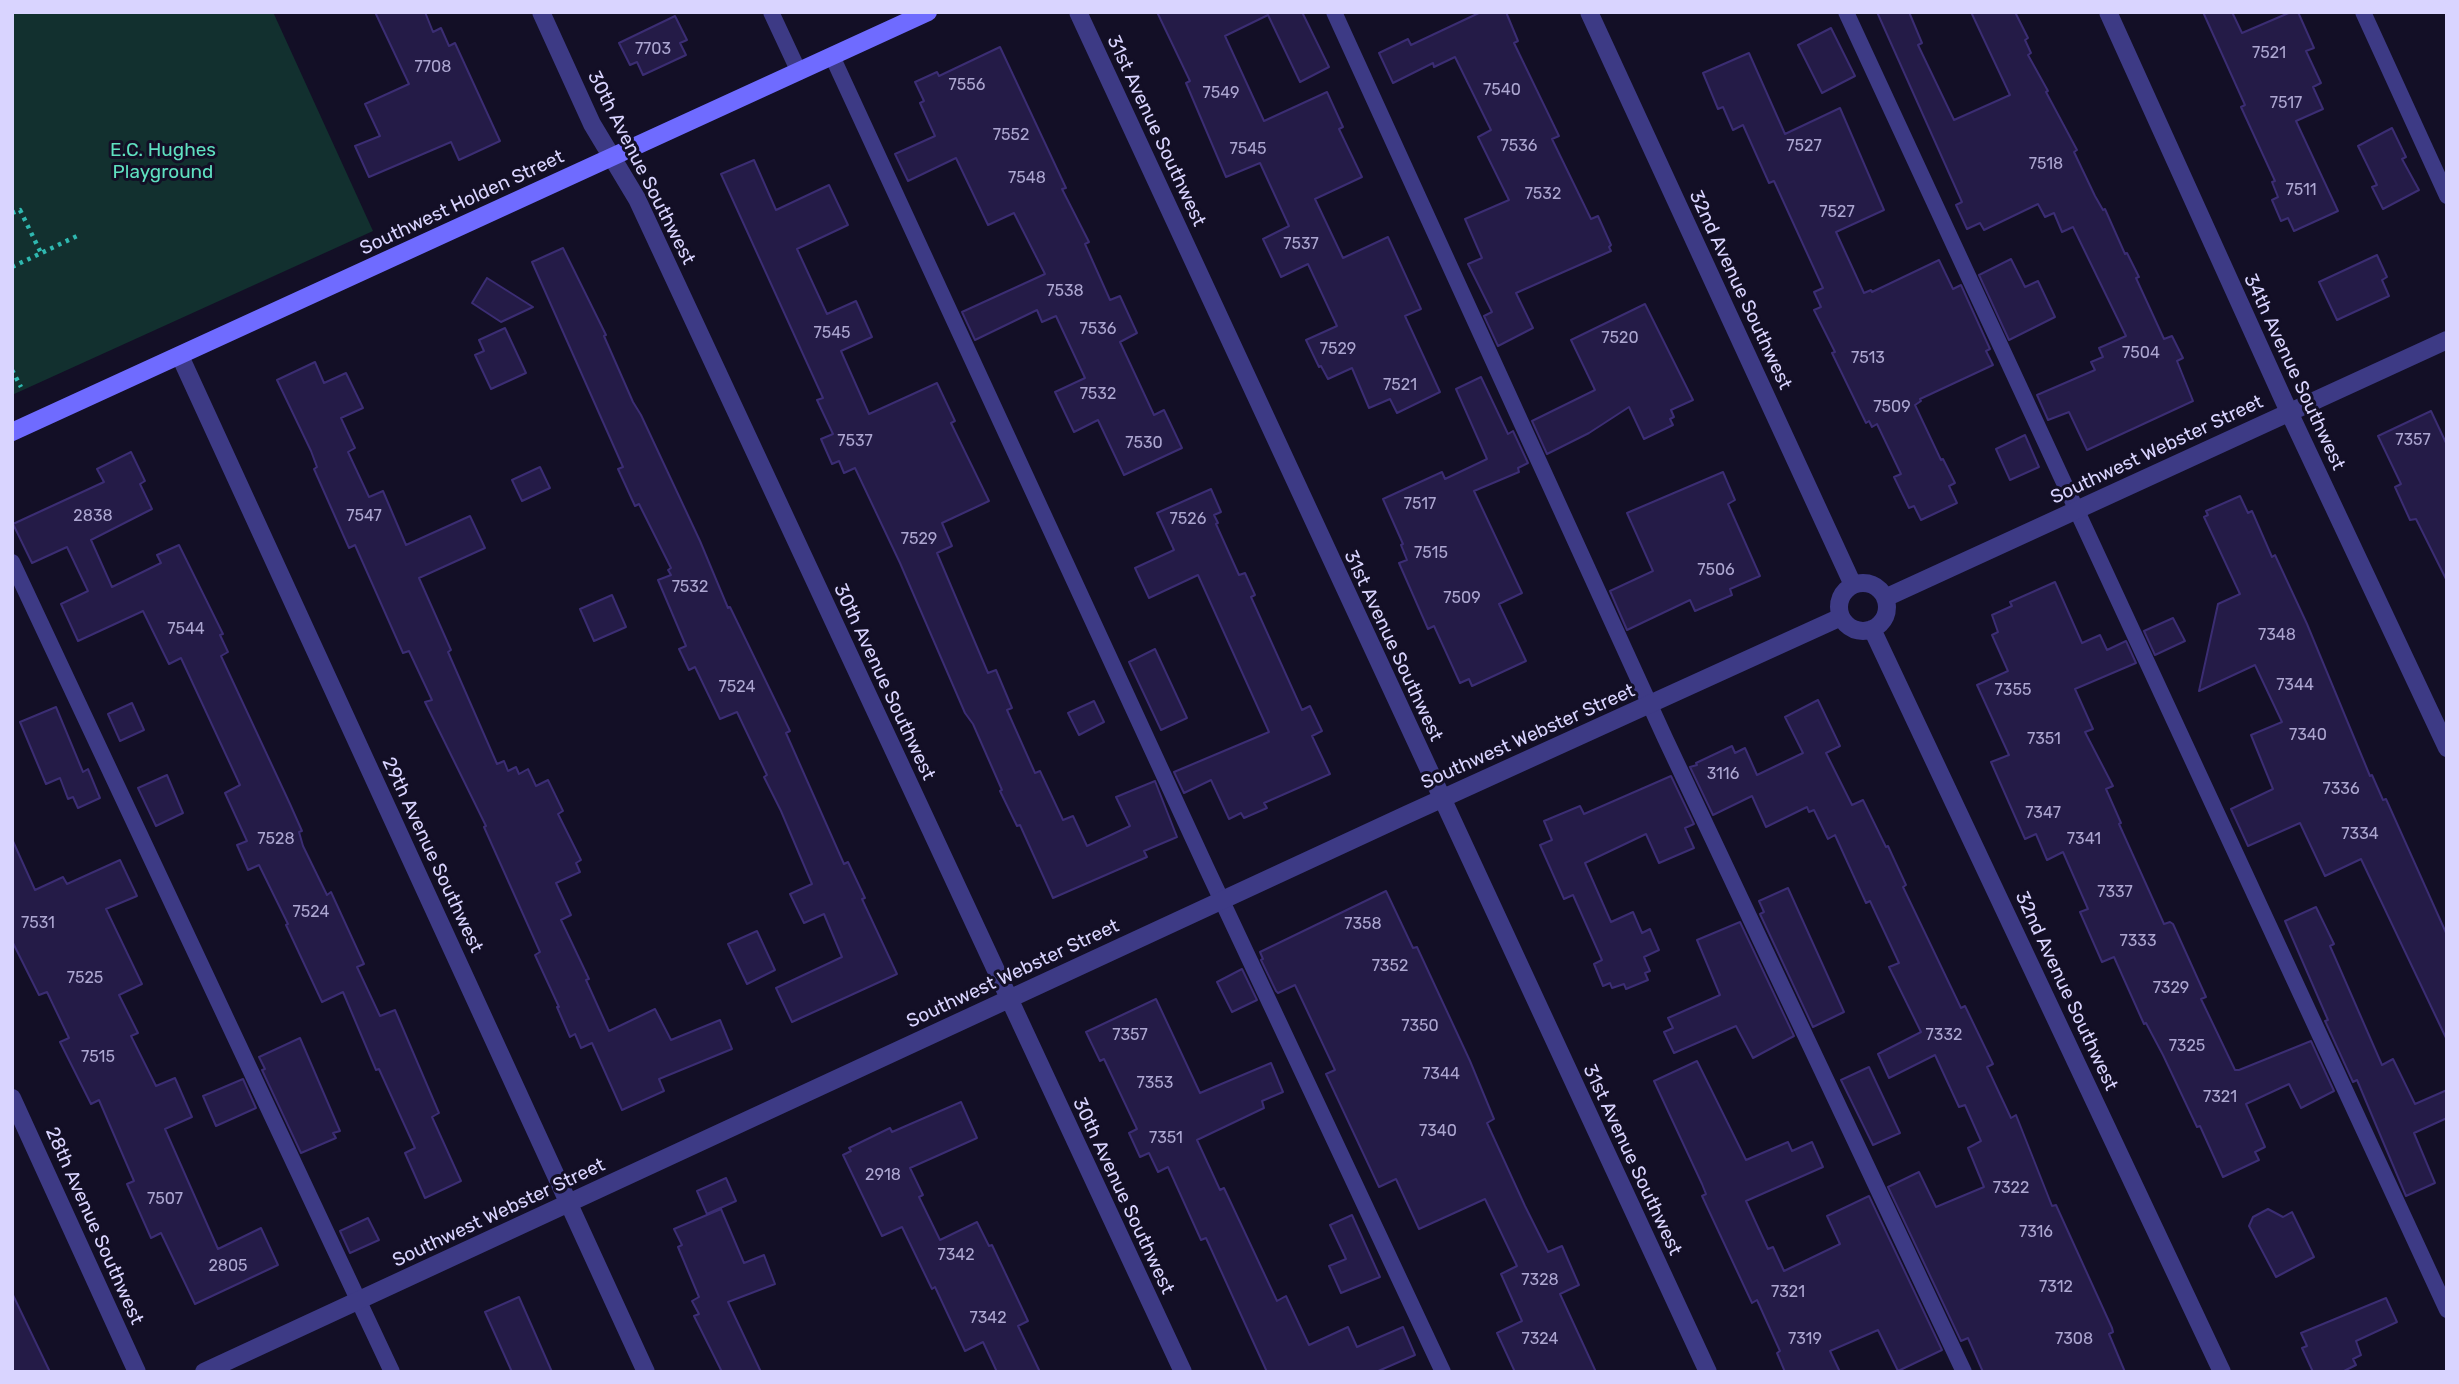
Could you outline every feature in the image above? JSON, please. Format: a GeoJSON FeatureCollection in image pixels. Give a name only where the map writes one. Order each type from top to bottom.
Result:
{"type":"FeatureCollection","features":[{"type":"Feature","properties":{"kind":"street","name":"30th Avenue Southwest"},"geometry":{"type":"LineString","coordinates":[[541,12],[593,124],[643,212],[1182,1372]]}},
{"type":"Feature","properties":{"kind":"street","name":"Southwest Holden Street"},"geometry":{"type":"LineString","coordinates":[[12,432],[928,12]]}},
{"type":"Feature","properties":{"kind":"street","name":"31st Avenue Southwest"},"geometry":{"type":"LineString","coordinates":[[1078,12],[1708,1372]]}},
{"type":"Feature","properties":{"kind":"street","name":"32nd Avenue Southwest"},"geometry":{"type":"LineString","coordinates":[[1589,12],[1853,585]]}},
{"type":"Feature","properties":{"kind":"street","name":"34th Avenue Southwest"},"geometry":{"type":"LineString","coordinates":[[2108,12],[2289,412],[2447,748]]}},
{"type":"Feature","properties":{"kind":"street","name":"Southwest Webster Street"},"geometry":{"type":"LineString","coordinates":[[1885,598],[2447,340]]}},
{"type":"Feature","properties":{"kind":"street","name":"29th Avenue Southwest"},"geometry":{"type":"LineString","coordinates":[[180,356],[646,1372]]}},
{"type":"Feature","properties":{"kind":"street"},"geometry":{"type":"LineString","coordinates":[[1871,584],[1878,587],[1885,598],[1885,615],[1872,629],[1859,630],[1851,627],[1841,617],[1840,598],[1853,585],[1871,584]]}},
{"type":"Feature","properties":{"kind":"street","name":"Southwest Webster Street"},"geometry":{"type":"LineString","coordinates":[[204,1372],[1222,900],[1841,617]]}},
{"type":"Feature","properties":{"kind":"street","name":"32nd Avenue Southwest"},"geometry":{"type":"LineString","coordinates":[[1872,629],[2222,1372]]}},
{"type":"Feature","properties":{"kind":"street","name":"28th Avenue Southwest"},"geometry":{"type":"LineString","coordinates":[[12,1098],[137,1372]]}},
{"type":"Feature","properties":{"kind":"lane"},"geometry":{"type":"LineString","coordinates":[[771,12],[799,72]]}},
{"type":"Feature","properties":{"kind":"lane"},"geometry":{"type":"LineString","coordinates":[[1334,12],[1651,705],[1964,1372]]}},
{"type":"Feature","properties":{"kind":"lane"},"geometry":{"type":"LineString","coordinates":[[1846,12],[2447,1310]]}},
{"type":"Feature","properties":{"kind":"lane"},"geometry":{"type":"LineString","coordinates":[[2363,12],[2447,196]]}},
{"type":"Feature","properties":{"kind":"lane"},"geometry":{"type":"LineString","coordinates":[[832,56],[1443,1372]]}},
{"type":"Feature","properties":{"kind":"lane"},"geometry":{"type":"LineString","coordinates":[[12,562],[392,1372]]}},
{"type":"Feature","properties":{"kind":"path"},"geometry":{"type":"LineString","coordinates":[[12,213],[20,210],[41,253]]}},
{"type":"Feature","properties":{"kind":"path"},"geometry":{"type":"LineString","coordinates":[[12,267],[77,236]]}},
{"type":"Feature","properties":{"kind":"path"},"geometry":{"type":"LineString","coordinates":[[12,370],[21,387]]}},
{"type":"Feature","properties":{"kind":"green space","name":"E.C. Hughes Playground"},"geometry":{"type":"Polygon","coordinates":[[[12,12],[273,12],[373,231],[12,395],[12,12]]]}},
{"type":"Feature","properties":{"kind":"building"},"geometry":{"type":"Polygon","coordinates":[[[375,12],[425,12],[433,32],[441,28],[449,46],[455,43],[500,141],[459,160],[451,142],[369,177],[355,146],[380,136],[365,104],[409,84],[375,12]]]}},
{"type":"Feature","properties":{"kind":"building"},"geometry":{"type":"Polygon","coordinates":[[[1157,12],[1302,12],[1329,67],[1300,82],[1268,15],[1225,36],[1264,121],[1327,92],[1343,127],[1339,129],[1362,177],[1315,199],[1343,258],[1388,237],[1421,309],[1405,316],[1440,392],[1397,413],[1390,399],[1369,408],[1352,368],[1328,379],[1321,366],[1319,367],[1306,340],[1337,326],[1308,264],[1281,277],[1263,239],[1289,226],[1260,163],[1226,177],[1186,83],[1190,81],[1157,12]]]}},
{"type":"Feature","properties":{"kind":"building"},"geometry":{"type":"Polygon","coordinates":[[[1481,12],[1506,12],[1518,41],[1514,43],[1559,136],[1552,139],[1591,219],[1598,216],[1611,245],[1611,251],[1516,293],[1533,328],[1498,346],[1484,316],[1492,312],[1468,264],[1482,258],[1465,219],[1509,200],[1478,137],[1491,130],[1455,57],[1434,67],[1433,63],[1393,83],[1379,53],[1408,39],[1411,45],[1481,12]]]}},
{"type":"Feature","properties":{"kind":"building"},"geometry":{"type":"Polygon","coordinates":[[[1877,12],[1909,12],[1922,43],[1918,45],[1954,120],[2010,95],[1971,12],[2015,12],[2028,38],[2025,40],[2031,53],[2028,55],[2077,150],[2074,152],[2095,196],[2103,210],[2105,209],[2125,254],[2127,253],[2139,277],[2136,278],[2164,339],[2172,336],[2183,358],[2177,361],[2193,401],[2087,450],[2069,412],[2048,420],[2037,395],[2095,370],[2091,362],[2103,357],[2099,348],[2126,336],[2073,227],[2062,232],[2054,213],[2045,217],[2038,204],[1984,230],[1980,223],[1967,229],[1956,205],[1962,202],[1877,12]]]}},
{"type":"Feature","properties":{"kind":"building"},"geometry":{"type":"Polygon","coordinates":[[[2203,12],[2232,12],[2242,33],[2291,12],[2298,12],[2314,48],[2306,51],[2321,83],[2313,87],[2323,109],[2296,121],[2338,211],[2294,231],[2288,218],[2281,221],[2272,200],[2278,197],[2272,182],[2275,181],[2241,107],[2245,105],[2203,12]]]}},
{"type":"Feature","properties":{"kind":"building"},"geometry":{"type":"Polygon","coordinates":[[[675,16],[687,40],[680,43],[686,55],[643,75],[637,62],[630,65],[619,43],[675,16]]]}},
{"type":"Feature","properties":{"kind":"building"},"geometry":{"type":"Polygon","coordinates":[[[1831,28],[1855,76],[1822,93],[1798,45],[1831,28]]]}},
{"type":"Feature","properties":{"kind":"building"},"geometry":{"type":"Polygon","coordinates":[[[1000,47],[1066,188],[1062,189],[1089,242],[1085,244],[1110,300],[1120,296],[1137,333],[1120,342],[1154,415],[1164,410],[1182,448],[1124,475],[1098,420],[1074,432],[1055,392],[1085,378],[1056,316],[1042,322],[1037,310],[975,340],[962,312],[1045,274],[1014,213],[988,225],[956,158],[908,181],[895,154],[935,136],[920,103],[924,101],[915,82],[937,72],[939,76],[1000,47]]]}},
{"type":"Feature","properties":{"kind":"building"},"geometry":{"type":"Polygon","coordinates":[[[1749,53],[1785,134],[1840,108],[1884,210],[1836,232],[1864,293],[1871,290],[1872,292],[1939,260],[1953,289],[1961,285],[1990,349],[1986,351],[1993,365],[1920,399],[1915,405],[1955,483],[1949,486],[1957,503],[1921,520],[1914,506],[1909,508],[1894,477],[1901,474],[1877,424],[1872,427],[1869,421],[1866,423],[1832,353],[1835,352],[1814,310],[1821,307],[1814,292],[1823,288],[1774,181],[1769,183],[1743,125],[1733,130],[1723,107],[1718,109],[1703,73],[1749,53]]]}},
{"type":"Feature","properties":{"kind":"building"},"geometry":{"type":"Polygon","coordinates":[[[2392,128],[2406,157],[2402,159],[2419,190],[2383,209],[2372,187],[2377,185],[2358,146],[2392,128]]]}},
{"type":"Feature","properties":{"kind":"building"},"geometry":{"type":"Polygon","coordinates":[[[754,160],[776,210],[829,185],[848,225],[797,249],[827,314],[856,301],[872,337],[841,351],[869,414],[937,383],[955,421],[951,423],[989,501],[942,523],[952,546],[937,553],[988,673],[996,670],[1012,708],[1007,710],[1035,773],[1040,771],[1063,820],[1073,816],[1087,846],[1130,826],[1116,797],[1155,781],[1177,837],[1144,851],[1147,857],[1053,898],[1020,825],[1017,826],[1000,791],[1002,790],[973,724],[965,713],[900,563],[855,468],[844,473],[839,461],[832,464],[821,439],[833,434],[817,400],[823,398],[721,174],[754,160]]]}},
{"type":"Feature","properties":{"kind":"building"},"geometry":{"type":"Polygon","coordinates":[[[563,248],[606,335],[604,336],[633,402],[700,541],[728,608],[730,607],[790,731],[786,733],[844,864],[848,862],[865,898],[862,899],[897,974],[792,1022],[776,988],[842,957],[824,914],[804,923],[790,894],[812,884],[764,777],[767,775],[737,712],[720,719],[695,667],[689,670],[679,649],[686,646],[658,580],[671,575],[668,570],[671,568],[639,504],[635,506],[618,469],[623,467],[532,262],[563,248]]]}},
{"type":"Feature","properties":{"kind":"building"},"geometry":{"type":"Polygon","coordinates":[[[2377,255],[2387,277],[2382,280],[2389,296],[2337,320],[2319,282],[2377,255]]]}},
{"type":"Feature","properties":{"kind":"building"},"geometry":{"type":"Polygon","coordinates":[[[2011,259],[2025,287],[2038,281],[2055,317],[2009,340],[1979,275],[2011,259]]]}},
{"type":"Feature","properties":{"kind":"building"},"geometry":{"type":"Polygon","coordinates":[[[487,278],[533,307],[501,322],[472,303],[487,278]]]}},
{"type":"Feature","properties":{"kind":"building"},"geometry":{"type":"Polygon","coordinates":[[[1645,304],[1693,400],[1671,410],[1674,417],[1670,419],[1673,425],[1644,439],[1629,407],[1589,433],[1547,454],[1532,421],[1595,390],[1571,340],[1645,304]]]}},
{"type":"Feature","properties":{"kind":"building"},"geometry":{"type":"Polygon","coordinates":[[[505,328],[526,373],[491,389],[475,355],[484,351],[479,340],[505,328]]]}},
{"type":"Feature","properties":{"kind":"building"},"geometry":{"type":"Polygon","coordinates":[[[315,362],[324,383],[346,373],[363,408],[341,418],[355,448],[348,452],[369,497],[383,491],[406,545],[470,516],[485,548],[419,578],[497,764],[504,761],[508,771],[516,767],[519,774],[528,769],[536,786],[548,780],[563,811],[558,814],[581,860],[576,863],[580,872],[556,883],[571,915],[561,920],[589,979],[586,980],[609,1031],[655,1009],[671,1040],[720,1020],[732,1049],[659,1079],[664,1091],[622,1110],[592,1043],[581,1048],[575,1034],[570,1037],[535,955],[540,952],[484,827],[486,826],[425,702],[432,700],[409,651],[403,653],[355,545],[349,548],[314,469],[317,467],[311,451],[277,380],[315,362]]]}},
{"type":"Feature","properties":{"kind":"building"},"geometry":{"type":"Polygon","coordinates":[[[1481,377],[1508,434],[1513,431],[1528,463],[1518,468],[1519,472],[1474,491],[1522,593],[1499,604],[1526,661],[1472,686],[1469,679],[1460,683],[1434,626],[1428,629],[1399,563],[1407,560],[1401,545],[1403,544],[1383,499],[1442,472],[1445,479],[1487,459],[1456,389],[1481,377]]]}},
{"type":"Feature","properties":{"kind":"building"},"geometry":{"type":"Polygon","coordinates":[[[2431,411],[2447,445],[2447,581],[2416,519],[2410,520],[2395,487],[2401,484],[2378,436],[2431,411]]]}},
{"type":"Feature","properties":{"kind":"building"},"geometry":{"type":"Polygon","coordinates":[[[2025,435],[2039,467],[2010,480],[1996,449],[2025,435]]]}},
{"type":"Feature","properties":{"kind":"building"},"geometry":{"type":"Polygon","coordinates":[[[131,452],[145,481],[140,484],[152,509],[91,540],[112,587],[161,563],[157,555],[179,545],[223,634],[220,635],[228,652],[221,656],[302,831],[299,832],[303,846],[327,895],[331,892],[364,964],[357,967],[380,1016],[395,1010],[439,1113],[432,1117],[461,1181],[425,1198],[405,1153],[415,1148],[379,1069],[376,1070],[343,992],[322,1002],[259,865],[248,870],[237,845],[247,841],[225,793],[240,785],[181,658],[169,664],[143,611],[78,641],[61,604],[88,591],[67,547],[32,563],[13,524],[104,482],[97,469],[131,452]]]}},
{"type":"Feature","properties":{"kind":"building"},"geometry":{"type":"Polygon","coordinates":[[[540,467],[550,488],[522,501],[512,480],[540,467]]]}},
{"type":"Feature","properties":{"kind":"building"},"geometry":{"type":"Polygon","coordinates":[[[1723,472],[1735,500],[1728,504],[1760,576],[1730,589],[1732,595],[1695,611],[1690,600],[1627,630],[1610,591],[1653,571],[1627,513],[1723,472]]]}},
{"type":"Feature","properties":{"kind":"building"},"geometry":{"type":"Polygon","coordinates":[[[1211,489],[1221,512],[1214,515],[1218,523],[1216,524],[1239,575],[1245,573],[1255,595],[1251,597],[1302,710],[1310,706],[1322,731],[1312,736],[1330,774],[1264,803],[1267,808],[1244,818],[1241,813],[1229,819],[1211,780],[1184,793],[1174,772],[1269,732],[1198,575],[1149,598],[1135,568],[1174,550],[1157,513],[1211,489]]]}},
{"type":"Feature","properties":{"kind":"building"},"geometry":{"type":"Polygon","coordinates":[[[2240,496],[2248,513],[2252,511],[2272,557],[2275,555],[2307,624],[2370,776],[2372,775],[2383,800],[2386,799],[2447,935],[2447,1040],[2361,859],[2325,876],[2300,823],[2248,846],[2231,809],[2273,789],[2251,735],[2282,722],[2255,665],[2199,691],[2218,604],[2240,594],[2204,517],[2208,515],[2206,511],[2240,496]]]}},
{"type":"Feature","properties":{"kind":"building"},"geometry":{"type":"Polygon","coordinates":[[[2055,582],[2082,643],[2100,635],[2107,650],[2126,641],[2136,663],[2075,689],[2093,729],[2085,732],[2113,786],[2106,789],[2121,823],[2119,824],[2164,924],[2173,924],[2206,997],[2201,999],[2235,1070],[2311,1041],[2334,1091],[2301,1108],[2289,1084],[2246,1104],[2265,1147],[2255,1152],[2259,1160],[2223,1177],[2200,1126],[2197,1127],[2163,1055],[2146,1023],[2144,1024],[2114,957],[2102,962],[2080,912],[2088,909],[2063,852],[2047,860],[2036,834],[2025,839],[1991,762],[2009,755],[1977,685],[2008,671],[1992,635],[1998,632],[1992,615],[2012,606],[2010,602],[2055,582]]]}},
{"type":"Feature","properties":{"kind":"building"},"geometry":{"type":"Polygon","coordinates":[[[612,595],[626,627],[594,641],[580,609],[612,595]]]}},
{"type":"Feature","properties":{"kind":"building"},"geometry":{"type":"Polygon","coordinates":[[[2173,618],[2185,641],[2155,655],[2144,631],[2173,618]]]}},
{"type":"Feature","properties":{"kind":"building"},"geometry":{"type":"Polygon","coordinates":[[[1155,649],[1187,718],[1161,730],[1129,662],[1155,649]]]}},
{"type":"Feature","properties":{"kind":"building"},"geometry":{"type":"Polygon","coordinates":[[[1818,700],[1840,746],[1826,753],[1852,805],[1863,800],[1886,847],[1888,846],[1906,885],[1903,887],[1961,1008],[1965,1006],[1993,1064],[1987,1067],[2011,1118],[2016,1115],[2052,1206],[2056,1205],[2112,1328],[2113,1332],[2109,1334],[2125,1372],[1983,1372],[1968,1338],[1961,1341],[1888,1187],[1919,1172],[1936,1207],[1984,1187],[1968,1148],[1981,1141],[1965,1105],[1959,1107],[1935,1055],[1889,1078],[1878,1054],[1921,1032],[1889,967],[1899,963],[1870,901],[1866,903],[1835,835],[1828,839],[1814,810],[1809,812],[1807,807],[1766,827],[1752,796],[1713,815],[1690,767],[1732,746],[1735,753],[1745,748],[1757,775],[1803,753],[1785,717],[1818,700]]]}},
{"type":"Feature","properties":{"kind":"building"},"geometry":{"type":"Polygon","coordinates":[[[1094,701],[1104,722],[1079,735],[1068,713],[1094,701]]]}},
{"type":"Feature","properties":{"kind":"building"},"geometry":{"type":"Polygon","coordinates":[[[132,703],[144,730],[120,741],[108,714],[132,703]]]}},
{"type":"Feature","properties":{"kind":"building"},"geometry":{"type":"Polygon","coordinates":[[[56,707],[83,772],[88,769],[100,798],[78,808],[73,797],[68,799],[60,778],[46,784],[20,722],[56,707]]]}},
{"type":"Feature","properties":{"kind":"building"},"geometry":{"type":"Polygon","coordinates":[[[167,775],[183,813],[156,826],[138,788],[167,775]]]}},
{"type":"Feature","properties":{"kind":"building"},"geometry":{"type":"Polygon","coordinates":[[[1671,776],[1694,824],[1685,828],[1694,848],[1659,863],[1646,834],[1585,863],[1611,922],[1633,912],[1642,933],[1650,929],[1659,950],[1644,957],[1650,971],[1645,973],[1648,980],[1626,989],[1624,984],[1612,988],[1610,983],[1603,986],[1594,964],[1602,960],[1573,895],[1564,899],[1540,845],[1552,840],[1544,821],[1580,806],[1584,814],[1671,776]]]}},
{"type":"Feature","properties":{"kind":"building"},"geometry":{"type":"Polygon","coordinates":[[[12,839],[35,890],[63,877],[67,884],[120,860],[137,896],[106,909],[142,984],[119,995],[138,1033],[131,1036],[156,1086],[175,1078],[192,1117],[165,1129],[218,1249],[261,1228],[278,1265],[195,1304],[161,1233],[151,1238],[127,1184],[134,1181],[99,1100],[91,1104],[60,1042],[69,1038],[47,992],[39,995],[12,941],[12,839]]]}},
{"type":"Feature","properties":{"kind":"building"},"geometry":{"type":"Polygon","coordinates":[[[1788,888],[1844,1012],[1813,1027],[1760,914],[1764,912],[1759,901],[1788,888]]]}},
{"type":"Feature","properties":{"kind":"building"},"geometry":{"type":"Polygon","coordinates":[[[1386,891],[1413,948],[1417,947],[1470,1061],[1494,1119],[1487,1123],[1525,1206],[1548,1252],[1562,1246],[1579,1285],[1560,1294],[1596,1372],[1515,1372],[1497,1333],[1522,1321],[1501,1274],[1517,1266],[1485,1199],[1419,1229],[1396,1179],[1379,1187],[1326,1074],[1335,1070],[1295,985],[1278,993],[1261,960],[1263,959],[1260,952],[1386,891]]]}},
{"type":"Feature","properties":{"kind":"building"},"geometry":{"type":"Polygon","coordinates":[[[2316,907],[2334,944],[2330,946],[2382,1065],[2393,1059],[2415,1104],[2447,1090],[2447,1118],[2414,1133],[2435,1183],[2406,1196],[2357,1080],[2353,1082],[2325,1021],[2328,1020],[2285,921],[2316,907]]]}},
{"type":"Feature","properties":{"kind":"building"},"geometry":{"type":"Polygon","coordinates":[[[1740,922],[1794,1036],[1753,1058],[1736,1026],[1674,1053],[1664,1032],[1673,1028],[1668,1018],[1720,995],[1697,940],[1740,922]]]}},
{"type":"Feature","properties":{"kind":"building"},"geometry":{"type":"Polygon","coordinates":[[[757,931],[775,970],[747,984],[728,944],[757,931]]]}},
{"type":"Feature","properties":{"kind":"building"},"geometry":{"type":"Polygon","coordinates":[[[1242,969],[1257,1000],[1232,1012],[1217,982],[1242,969]]]}},
{"type":"Feature","properties":{"kind":"building"},"geometry":{"type":"Polygon","coordinates":[[[1156,999],[1200,1093],[1271,1063],[1283,1092],[1262,1101],[1264,1108],[1197,1140],[1220,1190],[1224,1188],[1277,1301],[1286,1296],[1309,1345],[1348,1327],[1357,1347],[1403,1327],[1415,1355],[1376,1372],[1267,1372],[1206,1238],[1201,1240],[1168,1167],[1158,1172],[1149,1153],[1140,1157],[1129,1133],[1137,1129],[1104,1059],[1100,1061],[1086,1032],[1156,999]]]}},
{"type":"Feature","properties":{"kind":"building"},"geometry":{"type":"Polygon","coordinates":[[[300,1038],[340,1131],[333,1133],[336,1138],[301,1153],[262,1070],[265,1069],[259,1057],[300,1038]]]}},
{"type":"Feature","properties":{"kind":"building"},"geometry":{"type":"Polygon","coordinates":[[[1697,1061],[1746,1160],[1788,1142],[1792,1151],[1812,1142],[1823,1167],[1746,1201],[1768,1249],[1773,1247],[1784,1271],[1840,1244],[1827,1216],[1869,1196],[1942,1350],[1898,1371],[1878,1330],[1830,1351],[1840,1372],[1785,1372],[1777,1353],[1780,1351],[1757,1300],[1752,1303],[1702,1196],[1706,1194],[1702,1184],[1654,1081],[1697,1061]]]}},
{"type":"Feature","properties":{"kind":"building"},"geometry":{"type":"Polygon","coordinates":[[[1869,1067],[1900,1133],[1873,1145],[1841,1080],[1869,1067]]]}},
{"type":"Feature","properties":{"kind":"building"},"geometry":{"type":"Polygon","coordinates":[[[243,1079],[256,1108],[216,1126],[203,1096],[243,1079]]]}},
{"type":"Feature","properties":{"kind":"building"},"geometry":{"type":"Polygon","coordinates":[[[961,1102],[977,1138],[910,1168],[923,1195],[919,1197],[940,1240],[977,1222],[989,1246],[992,1245],[1028,1321],[1018,1326],[1040,1372],[997,1372],[983,1342],[965,1351],[935,1287],[932,1289],[902,1227],[882,1236],[843,1155],[851,1151],[849,1148],[890,1128],[892,1132],[961,1102]]]}},
{"type":"Feature","properties":{"kind":"building"},"geometry":{"type":"Polygon","coordinates":[[[726,1178],[736,1201],[707,1214],[697,1191],[726,1178]]]}},
{"type":"Feature","properties":{"kind":"building"},"geometry":{"type":"Polygon","coordinates":[[[721,1209],[744,1263],[764,1255],[775,1284],[728,1302],[761,1372],[722,1372],[694,1316],[699,1314],[692,1301],[699,1297],[678,1247],[682,1245],[674,1229],[721,1209]]]}},
{"type":"Feature","properties":{"kind":"building"},"geometry":{"type":"Polygon","coordinates":[[[2268,1209],[2283,1217],[2292,1212],[2314,1257],[2276,1277],[2249,1226],[2253,1217],[2268,1209]]]}},
{"type":"Feature","properties":{"kind":"building"},"geometry":{"type":"Polygon","coordinates":[[[1352,1215],[1380,1277],[1341,1293],[1329,1266],[1346,1259],[1330,1225],[1352,1215]]]}},
{"type":"Feature","properties":{"kind":"building"},"geometry":{"type":"Polygon","coordinates":[[[368,1218],[379,1240],[350,1253],[340,1231],[368,1218]]]}},
{"type":"Feature","properties":{"kind":"building"},"geometry":{"type":"Polygon","coordinates":[[[12,1293],[50,1372],[12,1372],[12,1293]]]}},
{"type":"Feature","properties":{"kind":"building"},"geometry":{"type":"Polygon","coordinates":[[[519,1297],[552,1372],[512,1372],[485,1312],[519,1297]]]}},
{"type":"Feature","properties":{"kind":"building"},"geometry":{"type":"Polygon","coordinates":[[[2386,1298],[2397,1322],[2356,1341],[2361,1355],[2353,1359],[2356,1365],[2342,1372],[2313,1372],[2302,1348],[2307,1346],[2301,1333],[2386,1298]]]}}]}
